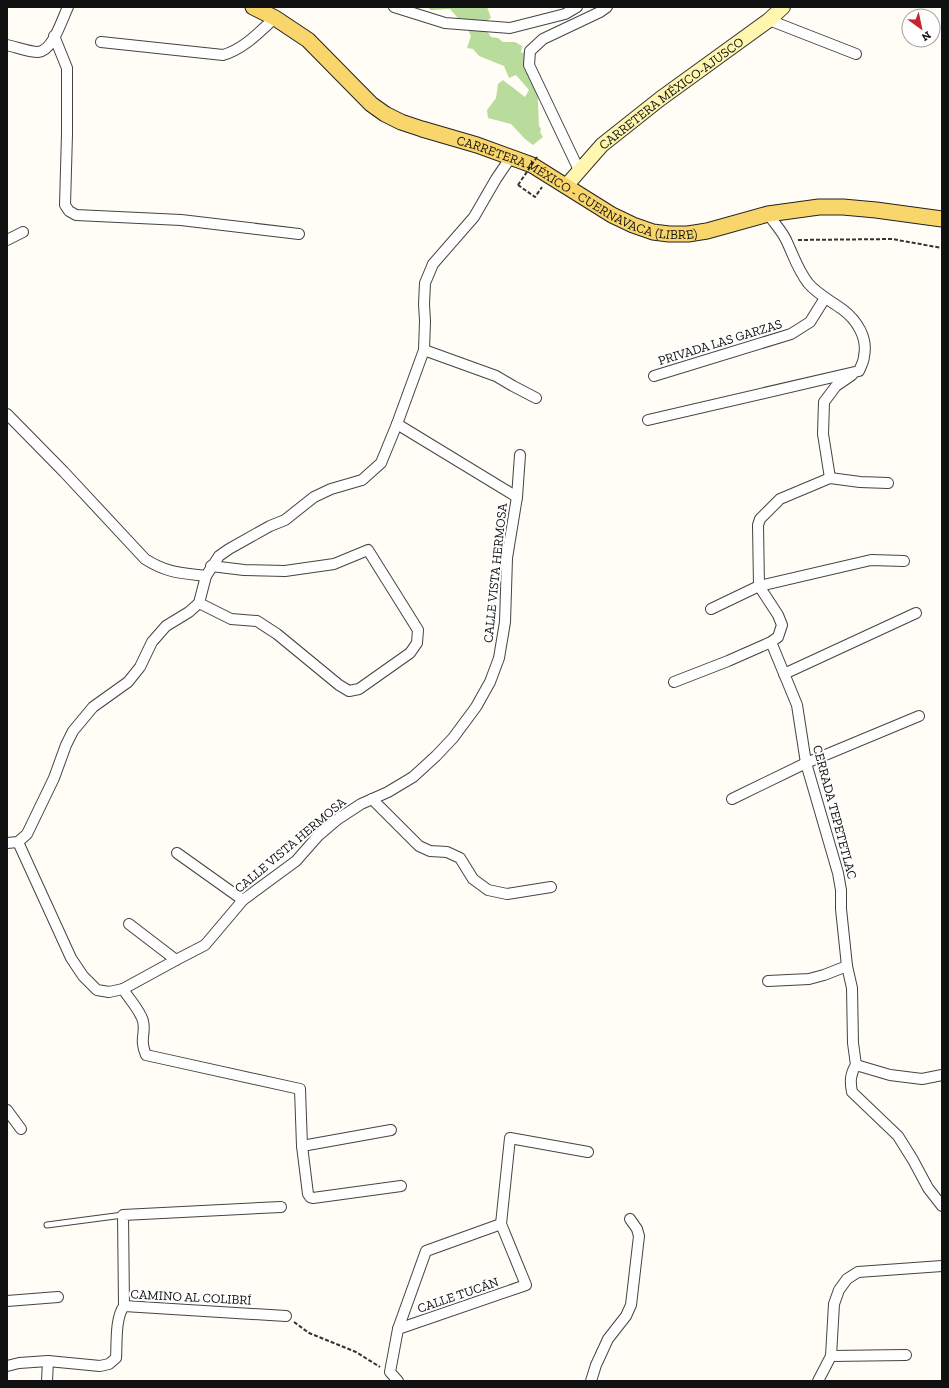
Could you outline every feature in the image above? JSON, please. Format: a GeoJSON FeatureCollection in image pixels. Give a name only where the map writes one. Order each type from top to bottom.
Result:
{"type":"FeatureCollection","features":[{"type":"Feature","properties":{"kind":"main road","name":"CARRETERA MÉXICO - CUERNAVACA (LIBRE)"},"geometry":{"type":"LineString","coordinates":[[253,7],[275,18],[308,40],[371,104],[385,114],[422,129],[476,145],[532,165],[593,204],[633,225],[653,232],[688,234],[707,231],[768,214],[819,207],[903,213],[942,219]]}},
{"type":"Feature","properties":{"kind":"main road","name":"CARRETERA MÉXICO-AJUSCO"},"geometry":{"type":"LineString","coordinates":[[566,186],[602,145],[660,99],[769,20],[783,7]]}},
{"type":"Feature","properties":{"kind":"street"},"geometry":{"type":"LineString","coordinates":[[7,45],[37,52],[45,50],[50,45],[68,7]]}},
{"type":"Feature","properties":{"kind":"street"},"geometry":{"type":"LineString","coordinates":[[394,7],[445,23],[510,28],[565,14],[576,7]]}},
{"type":"Feature","properties":{"kind":"street"},"geometry":{"type":"LineString","coordinates":[[579,170],[529,65],[530,52],[543,39],[600,12],[607,7]]}},
{"type":"Feature","properties":{"kind":"street"},"geometry":{"type":"LineString","coordinates":[[101,42],[223,55],[233,52],[243,46],[275,18]]}},
{"type":"Feature","properties":{"kind":"street"},"geometry":{"type":"LineString","coordinates":[[769,20],[856,54]]}},
{"type":"Feature","properties":{"kind":"street"},"geometry":{"type":"LineString","coordinates":[[54,36],[67,68],[67,134],[64,205],[69,211],[76,215],[181,220],[299,234]]}},
{"type":"Feature","properties":{"kind":"street"},"geometry":{"type":"LineString","coordinates":[[7,844],[18,842],[28,834],[54,778],[72,731],[93,707],[128,682],[140,667],[152,642],[166,626],[189,612],[199,603],[206,576],[219,556],[270,526],[285,520],[314,497],[331,489],[362,480],[381,463],[424,350],[425,283],[433,264],[474,218],[511,157]]}},
{"type":"Feature","properties":{"kind":"street"},"geometry":{"type":"LineString","coordinates":[[768,214],[787,241],[798,269],[810,284],[825,298],[844,310],[855,321],[862,332],[865,344],[864,358],[859,371],[836,386],[824,402],[823,434],[830,478]]}},
{"type":"Feature","properties":{"kind":"street"},"geometry":{"type":"LineString","coordinates":[[7,240],[23,232]]}},
{"type":"Feature","properties":{"kind":"street","name":"PRIVADA LAS GARZAS"},"geometry":{"type":"LineString","coordinates":[[654,376],[791,334],[810,322],[825,298]]}},
{"type":"Feature","properties":{"kind":"street"},"geometry":{"type":"LineString","coordinates":[[424,350],[496,376],[536,398]]}},
{"type":"Feature","properties":{"kind":"street"},"geometry":{"type":"LineString","coordinates":[[648,420],[859,371]]}},
{"type":"Feature","properties":{"kind":"street"},"geometry":{"type":"LineString","coordinates":[[7,414],[64,472],[145,560],[157,568],[172,572],[206,576]]}},
{"type":"Feature","properties":{"kind":"street"},"geometry":{"type":"LineString","coordinates":[[397,424],[517,497]]}},
{"type":"Feature","properties":{"kind":"street","name":"CALLE VISTA HERMOSA"},"geometry":{"type":"LineString","coordinates":[[18,842],[71,958],[83,976],[97,990],[109,992],[123,990],[205,945],[244,900],[296,861],[318,836],[338,819],[361,804],[388,792],[413,777],[453,738],[476,707],[490,682],[499,658],[505,622],[507,558],[517,497],[520,455]]}},
{"type":"Feature","properties":{"kind":"street"},"geometry":{"type":"LineString","coordinates":[[674,682],[728,661],[771,642],[778,637],[782,625],[778,615],[759,586],[758,525],[760,519],[780,499],[830,478],[860,482],[888,483]]}},
{"type":"Feature","properties":{"kind":"street"},"geometry":{"type":"LineString","coordinates":[[199,603],[231,619],[257,621],[277,634],[339,685],[349,691],[359,690],[404,658],[410,653],[417,643],[418,630],[368,550],[334,564],[285,571],[244,570],[212,566]]}},
{"type":"Feature","properties":{"kind":"street"},"geometry":{"type":"LineString","coordinates":[[711,609],[759,586],[871,560],[904,561]]}},
{"type":"Feature","properties":{"kind":"street"},"geometry":{"type":"LineString","coordinates":[[784,674],[916,613]]}},
{"type":"Feature","properties":{"kind":"street","name":"CERRADA TEPETETLAC"},"geometry":{"type":"LineString","coordinates":[[771,642],[797,705],[806,763],[824,822],[841,890],[841,909],[847,966],[852,988],[853,1043],[856,1065]]}},
{"type":"Feature","properties":{"kind":"street"},"geometry":{"type":"LineString","coordinates":[[732,799],[806,763],[918,716]]}},
{"type":"Feature","properties":{"kind":"street"},"geometry":{"type":"LineString","coordinates":[[372,798],[419,846],[430,851],[447,852],[460,858],[473,879],[488,890],[506,894],[551,887]]}},
{"type":"Feature","properties":{"kind":"street"},"geometry":{"type":"LineString","coordinates":[[176,853],[244,900]]}},
{"type":"Feature","properties":{"kind":"street"},"geometry":{"type":"LineString","coordinates":[[130,924],[176,960]]}},
{"type":"Feature","properties":{"kind":"street"},"geometry":{"type":"LineString","coordinates":[[768,980],[809,980],[847,966]]}},
{"type":"Feature","properties":{"kind":"street"},"geometry":{"type":"LineString","coordinates":[[123,990],[140,1014],[143,1022],[142,1040],[146,1055],[300,1089],[302,1146],[308,1194],[310,1197],[313,1198],[401,1186]]}},
{"type":"Feature","properties":{"kind":"street"},"geometry":{"type":"LineString","coordinates":[[942,1075],[922,1079],[890,1074],[856,1065],[852,1072],[850,1082],[852,1092],[898,1136],[928,1188],[942,1206]]}},
{"type":"Feature","properties":{"kind":"street"},"geometry":{"type":"LineString","coordinates":[[7,1110],[21,1129]]}},
{"type":"Feature","properties":{"kind":"street"},"geometry":{"type":"LineString","coordinates":[[302,1146],[391,1130]]}},
{"type":"Feature","properties":{"kind":"street"},"geometry":{"type":"LineString","coordinates":[[398,1381],[390,1372],[398,1330],[426,1251],[501,1224],[510,1138],[588,1152]]}},
{"type":"Feature","properties":{"kind":"street"},"geometry":{"type":"LineString","coordinates":[[124,1306],[123,1215],[281,1207]]}},
{"type":"Feature","properties":{"kind":"street"},"geometry":{"type":"LineString","coordinates":[[591,1381],[596,1365],[608,1339],[626,1316],[631,1305],[639,1236],[637,1229],[630,1219]]}},
{"type":"Feature","properties":{"kind":"street","name":"CALLE TUCÁN"},"geometry":{"type":"LineString","coordinates":[[398,1330],[526,1285],[501,1224]]}},
{"type":"Feature","properties":{"kind":"street"},"geometry":{"type":"LineString","coordinates":[[818,1381],[831,1356],[834,1304],[839,1290],[847,1279],[858,1272],[942,1266]]}},
{"type":"Feature","properties":{"kind":"street"},"geometry":{"type":"LineString","coordinates":[[7,1301],[58,1297]]}},
{"type":"Feature","properties":{"kind":"street","name":"CAMINO AL COLIBRÍ"},"geometry":{"type":"LineString","coordinates":[[7,1366],[19,1363],[48,1361],[100,1366],[109,1364],[116,1358],[119,1317],[120,1311],[124,1306],[286,1316]]}},
{"type":"Feature","properties":{"kind":"street"},"geometry":{"type":"LineString","coordinates":[[831,1356],[906,1355]]}},
{"type":"Feature","properties":{"kind":"street"},"geometry":{"type":"LineString","coordinates":[[47,1381],[48,1361]]}},
{"type":"Feature","properties":{"kind":"lane"},"geometry":{"type":"LineString","coordinates":[[47,1225],[123,1215]]}},
{"type":"Feature","properties":{"kind":"path"},"geometry":{"type":"LineString","coordinates":[[535,196],[518,185],[537,157]]}},
{"type":"Feature","properties":{"kind":"path"},"geometry":{"type":"LineString","coordinates":[[787,241],[892,239],[942,248]]}},
{"type":"Feature","properties":{"kind":"path"},"geometry":{"type":"LineString","coordinates":[[286,1316],[309,1333],[356,1352],[390,1372]]}},
{"type":"Feature","properties":{"kind":"green space"},"geometry":{"type":"Polygon","coordinates":[[[427,7],[487,7],[491,18],[483,23],[481,31],[487,31],[491,37],[498,38],[503,42],[515,42],[522,46],[521,53],[531,50],[537,80],[539,126],[543,137],[533,145],[511,124],[488,118],[487,110],[496,98],[498,84],[503,80],[525,97],[529,90],[516,75],[509,78],[504,66],[479,56],[473,49],[467,48],[471,36],[468,30],[450,9],[431,10],[427,7]]]}}]}
